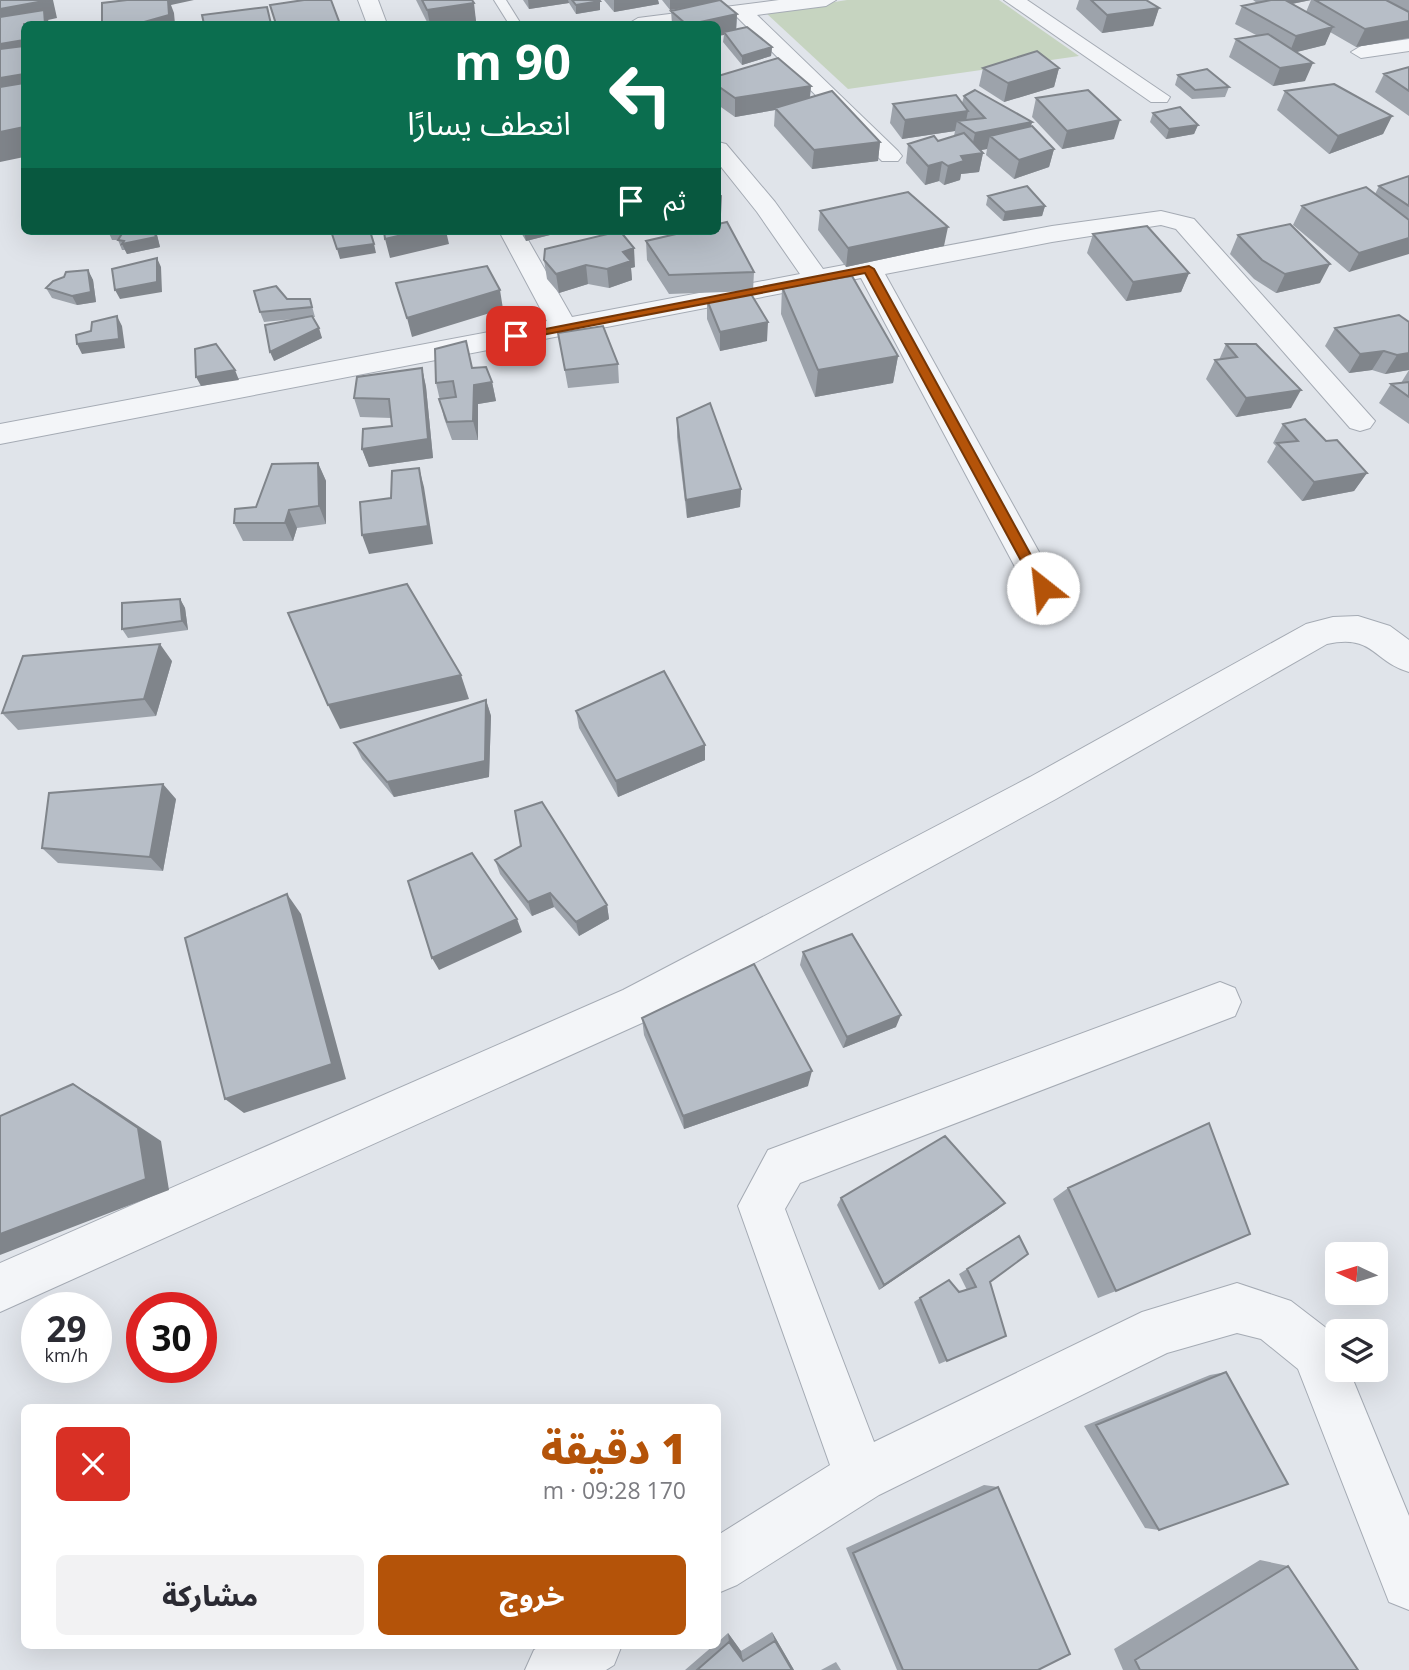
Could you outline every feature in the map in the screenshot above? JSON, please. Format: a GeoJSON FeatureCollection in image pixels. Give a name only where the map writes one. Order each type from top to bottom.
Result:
{"type":"FeatureCollection","features":[{"type":"Feature","properties":{"kind":"street"},"geometry":{"type":"LineString","coordinates":[[368,0],[376,21]]}},
{"type":"Feature","properties":{"kind":"street"},"geometry":{"type":"LineString","coordinates":[[664,21],[826,0]]}},
{"type":"Feature","properties":{"kind":"street"},"geometry":{"type":"LineString","coordinates":[[1014,0],[1158,97]]}},
{"type":"Feature","properties":{"kind":"street"},"geometry":{"type":"LineString","coordinates":[[743,12],[890,156]]}},
{"type":"Feature","properties":{"kind":"street"},"geometry":{"type":"LineString","coordinates":[[1361,52],[1409,45]]}},
{"type":"Feature","properties":{"kind":"street"},"geometry":{"type":"LineString","coordinates":[[721,153],[766,207],[817,279]]}},
{"type":"Feature","properties":{"kind":"street"},"geometry":{"type":"LineString","coordinates":[[0,434],[1052,234],[1150,219],[1173,220],[1185,224],[1360,421]]}},
{"type":"Feature","properties":{"kind":"street"},"geometry":{"type":"LineString","coordinates":[[514,235],[564,327]]}},
{"type":"Feature","properties":{"kind":"street"},"geometry":{"type":"LineString","coordinates":[[869,269],[1043,588]]}},
{"type":"Feature","properties":{"kind":"street"},"geometry":{"type":"LineString","coordinates":[[0,1288],[638,1004],[1043,788],[1318,633],[1353,628],[1377,632],[1409,659]]}},
{"type":"Feature","properties":{"kind":"street"},"geometry":{"type":"LineString","coordinates":[[860,1476],[761,1206],[784,1166],[1220,1002]]}},
{"type":"Feature","properties":{"kind":"street"},"geometry":{"type":"LineString","coordinates":[[721,1564],[860,1476],[1160,1330],[1237,1308],[1274,1318],[1316,1352],[1409,1582]]}},
{"type":"Feature","properties":{"kind":"street"},"geometry":{"type":"LineString","coordinates":[[554,1670],[588,1649]]}},
{"type":"Feature","properties":{"kind":"lane"},"geometry":{"type":"LineString","coordinates":[[500,0],[513,21]]}},
{"type":"Feature","properties":{"kind":"green space"},"geometry":{"type":"Polygon","coordinates":[[[847,0],[999,0],[1079,56],[848,89],[766,13],[847,0]]]}},
{"type":"Feature","properties":{"kind":"building"},"geometry":{"type":"Polygon","coordinates":[[[0,0],[49,0],[0,9],[0,0]]]}},
{"type":"Feature","properties":{"kind":"building"},"geometry":{"type":"Polygon","coordinates":[[[168,0],[169,15],[148,21],[102,21],[102,3],[168,0]]]}},
{"type":"Feature","properties":{"kind":"building"},"geometry":{"type":"Polygon","coordinates":[[[304,0],[331,0],[339,21],[275,21],[270,5],[304,0]]]}},
{"type":"Feature","properties":{"kind":"building"},"geometry":{"type":"Polygon","coordinates":[[[422,0],[472,0],[474,3],[427,10],[422,0]]]}},
{"type":"Feature","properties":{"kind":"building"},"geometry":{"type":"Polygon","coordinates":[[[572,0],[599,0],[600,1],[576,5],[572,0]]]}},
{"type":"Feature","properties":{"kind":"building"},"geometry":{"type":"Polygon","coordinates":[[[720,0],[737,14],[705,21],[683,21],[671,11],[720,0]]]}},
{"type":"Feature","properties":{"kind":"building"},"geometry":{"type":"Polygon","coordinates":[[[1091,0],[1146,0],[1159,8],[1107,15],[1091,0]]]}},
{"type":"Feature","properties":{"kind":"building"},"geometry":{"type":"Polygon","coordinates":[[[1285,0],[1333,27],[1296,36],[1242,6],[1285,0]]]}},
{"type":"Feature","properties":{"kind":"building"},"geometry":{"type":"Polygon","coordinates":[[[1315,0],[1386,0],[1409,12],[1409,21],[1365,29],[1315,0]]]}},
{"type":"Feature","properties":{"kind":"building"},"geometry":{"type":"Polygon","coordinates":[[[267,7],[270,21],[203,21],[202,15],[267,7]]]}},
{"type":"Feature","properties":{"kind":"building"},"geometry":{"type":"Polygon","coordinates":[[[44,10],[45,21],[21,21],[21,40],[0,44],[0,17],[44,10]]]}},
{"type":"Feature","properties":{"kind":"building"},"geometry":{"type":"Polygon","coordinates":[[[747,27],[772,47],[742,56],[724,32],[747,27]]]}},
{"type":"Feature","properties":{"kind":"building"},"geometry":{"type":"Polygon","coordinates":[[[1268,34],[1313,63],[1280,68],[1236,39],[1268,34]]]}},
{"type":"Feature","properties":{"kind":"building"},"geometry":{"type":"Polygon","coordinates":[[[21,46],[21,74],[0,78],[0,49],[21,46]]]}},
{"type":"Feature","properties":{"kind":"building"},"geometry":{"type":"Polygon","coordinates":[[[1037,51],[1059,68],[1008,83],[983,68],[1037,51]]]}},
{"type":"Feature","properties":{"kind":"building"},"geometry":{"type":"Polygon","coordinates":[[[778,58],[811,86],[735,98],[721,88],[721,75],[778,58]]]}},
{"type":"Feature","properties":{"kind":"building"},"geometry":{"type":"Polygon","coordinates":[[[1409,67],[1409,91],[1384,74],[1409,67]]]}},
{"type":"Feature","properties":{"kind":"building"},"geometry":{"type":"Polygon","coordinates":[[[1207,69],[1229,87],[1195,90],[1178,75],[1207,69]]]}},
{"type":"Feature","properties":{"kind":"building"},"geometry":{"type":"Polygon","coordinates":[[[21,84],[21,128],[0,132],[0,87],[21,84]]]}},
{"type":"Feature","properties":{"kind":"building"},"geometry":{"type":"Polygon","coordinates":[[[1334,84],[1392,116],[1338,136],[1285,91],[1334,84]]]}},
{"type":"Feature","properties":{"kind":"building"},"geometry":{"type":"Polygon","coordinates":[[[975,90],[1032,122],[975,133],[957,121],[985,118],[964,96],[975,90]]]}},
{"type":"Feature","properties":{"kind":"building"},"geometry":{"type":"Polygon","coordinates":[[[1088,90],[1120,120],[1067,131],[1036,98],[1088,90]]]}},
{"type":"Feature","properties":{"kind":"building"},"geometry":{"type":"Polygon","coordinates":[[[832,91],[880,142],[814,150],[775,108],[832,91]]]}},
{"type":"Feature","properties":{"kind":"building"},"geometry":{"type":"Polygon","coordinates":[[[956,95],[968,111],[905,120],[893,104],[956,95]]]}},
{"type":"Feature","properties":{"kind":"building"},"geometry":{"type":"Polygon","coordinates":[[[1180,107],[1198,125],[1169,129],[1153,113],[1180,107]]]}},
{"type":"Feature","properties":{"kind":"building"},"geometry":{"type":"Polygon","coordinates":[[[1032,126],[1054,149],[1019,160],[990,136],[1032,126]]]}},
{"type":"Feature","properties":{"kind":"building"},"geometry":{"type":"Polygon","coordinates":[[[964,133],[983,153],[961,156],[964,161],[948,166],[942,162],[928,166],[908,144],[934,136],[938,141],[964,133]]]}},
{"type":"Feature","properties":{"kind":"building"},"geometry":{"type":"Polygon","coordinates":[[[1409,176],[1409,206],[1379,186],[1409,176]]]}},
{"type":"Feature","properties":{"kind":"building"},"geometry":{"type":"Polygon","coordinates":[[[1027,186],[1045,206],[1005,212],[988,196],[1027,186]]]}},
{"type":"Feature","properties":{"kind":"building"},"geometry":{"type":"Polygon","coordinates":[[[1366,187],[1409,220],[1409,238],[1359,253],[1302,206],[1366,187]]]}},
{"type":"Feature","properties":{"kind":"building"},"geometry":{"type":"Polygon","coordinates":[[[908,192],[948,227],[848,248],[820,211],[908,192]]]}},
{"type":"Feature","properties":{"kind":"building"},"geometry":{"type":"Polygon","coordinates":[[[727,222],[754,272],[669,275],[646,241],[672,235],[721,235],[721,223],[727,222]]]}},
{"type":"Feature","properties":{"kind":"building"},"geometry":{"type":"Polygon","coordinates":[[[1290,224],[1330,264],[1285,274],[1262,260],[1238,235],[1290,224]]]}},
{"type":"Feature","properties":{"kind":"building"},"geometry":{"type":"Polygon","coordinates":[[[1147,226],[1189,273],[1133,282],[1093,234],[1147,226]]]}},
{"type":"Feature","properties":{"kind":"building"},"geometry":{"type":"Polygon","coordinates":[[[121,235],[156,237],[122,244],[124,241],[118,240],[121,235]]]}},
{"type":"Feature","properties":{"kind":"building"},"geometry":{"type":"Polygon","coordinates":[[[332,235],[371,235],[374,244],[337,249],[332,235]]]}},
{"type":"Feature","properties":{"kind":"building"},"geometry":{"type":"Polygon","coordinates":[[[384,235],[402,235],[385,239],[384,235]]]}},
{"type":"Feature","properties":{"kind":"building"},"geometry":{"type":"Polygon","coordinates":[[[603,235],[623,235],[634,248],[623,252],[631,261],[607,269],[586,265],[556,274],[544,260],[545,249],[603,235]]]}},
{"type":"Feature","properties":{"kind":"building"},"geometry":{"type":"Polygon","coordinates":[[[157,258],[157,282],[115,290],[112,269],[157,258]]]}},
{"type":"Feature","properties":{"kind":"building"},"geometry":{"type":"Polygon","coordinates":[[[487,266],[500,290],[407,318],[396,283],[487,266]]]}},
{"type":"Feature","properties":{"kind":"building"},"geometry":{"type":"Polygon","coordinates":[[[88,270],[91,292],[72,296],[46,288],[53,281],[64,277],[66,272],[88,270]]]}},
{"type":"Feature","properties":{"kind":"building"},"geometry":{"type":"Polygon","coordinates":[[[852,276],[898,356],[818,370],[782,287],[852,276]]]}},
{"type":"Feature","properties":{"kind":"building"},"geometry":{"type":"Polygon","coordinates":[[[276,286],[287,299],[310,299],[312,307],[260,312],[254,291],[276,286]]]}},
{"type":"Feature","properties":{"kind":"building"},"geometry":{"type":"Polygon","coordinates":[[[751,294],[768,322],[720,332],[707,300],[751,294]]]}},
{"type":"Feature","properties":{"kind":"building"},"geometry":{"type":"Polygon","coordinates":[[[1399,315],[1409,322],[1409,353],[1397,355],[1384,351],[1360,354],[1335,328],[1399,315]]]}},
{"type":"Feature","properties":{"kind":"building"},"geometry":{"type":"Polygon","coordinates":[[[117,316],[119,339],[77,344],[76,335],[91,331],[92,322],[117,316]]]}},
{"type":"Feature","properties":{"kind":"building"},"geometry":{"type":"Polygon","coordinates":[[[312,316],[319,328],[270,352],[265,325],[312,316]]]}},
{"type":"Feature","properties":{"kind":"building"},"geometry":{"type":"Polygon","coordinates":[[[603,326],[618,364],[565,370],[558,333],[603,326]]]}},
{"type":"Feature","properties":{"kind":"building"},"geometry":{"type":"Polygon","coordinates":[[[466,341],[472,368],[486,367],[492,382],[474,385],[473,421],[447,422],[439,399],[456,397],[453,381],[436,383],[435,349],[466,341]]]}},
{"type":"Feature","properties":{"kind":"building"},"geometry":{"type":"Polygon","coordinates":[[[216,344],[235,370],[196,377],[195,349],[216,344]]]}},
{"type":"Feature","properties":{"kind":"building"},"geometry":{"type":"Polygon","coordinates":[[[1226,344],[1256,344],[1301,390],[1246,398],[1215,360],[1237,357],[1226,344]]]}},
{"type":"Feature","properties":{"kind":"building"},"geometry":{"type":"Polygon","coordinates":[[[422,368],[428,439],[362,449],[363,429],[392,426],[389,399],[354,398],[357,377],[422,368]]]}},
{"type":"Feature","properties":{"kind":"building"},"geometry":{"type":"Polygon","coordinates":[[[1409,382],[1409,397],[1391,384],[1409,382]]]}},
{"type":"Feature","properties":{"kind":"building"},"geometry":{"type":"Polygon","coordinates":[[[710,403],[741,489],[686,500],[677,418],[710,403]]]}},
{"type":"Feature","properties":{"kind":"building"},"geometry":{"type":"Polygon","coordinates":[[[1305,419],[1326,441],[1337,440],[1367,473],[1314,482],[1277,443],[1298,441],[1283,424],[1305,419]]]}},
{"type":"Feature","properties":{"kind":"building"},"geometry":{"type":"Polygon","coordinates":[[[318,463],[319,506],[289,510],[285,523],[234,523],[235,509],[256,507],[272,464],[318,463]]]}},
{"type":"Feature","properties":{"kind":"building"},"geometry":{"type":"Polygon","coordinates":[[[419,468],[428,526],[362,535],[360,502],[391,498],[392,471],[419,468]]]}},
{"type":"Feature","properties":{"kind":"building"},"geometry":{"type":"Polygon","coordinates":[[[407,584],[461,675],[328,705],[288,613],[407,584]]]}},
{"type":"Feature","properties":{"kind":"building"},"geometry":{"type":"Polygon","coordinates":[[[180,599],[182,621],[122,629],[122,603],[180,599]]]}},
{"type":"Feature","properties":{"kind":"building"},"geometry":{"type":"Polygon","coordinates":[[[160,644],[144,699],[2,713],[23,656],[160,644]]]}},
{"type":"Feature","properties":{"kind":"building"},"geometry":{"type":"Polygon","coordinates":[[[664,671],[705,745],[616,781],[576,711],[664,671]]]}},
{"type":"Feature","properties":{"kind":"building"},"geometry":{"type":"Polygon","coordinates":[[[486,700],[485,761],[387,782],[354,743],[486,700]]]}},
{"type":"Feature","properties":{"kind":"building"},"geometry":{"type":"Polygon","coordinates":[[[163,784],[150,857],[42,848],[49,793],[163,784]]]}},
{"type":"Feature","properties":{"kind":"building"},"geometry":{"type":"Polygon","coordinates":[[[542,802],[607,905],[576,922],[550,893],[528,902],[495,860],[521,846],[515,811],[542,802]]]}},
{"type":"Feature","properties":{"kind":"building"},"geometry":{"type":"Polygon","coordinates":[[[472,853],[517,919],[432,958],[408,881],[472,853]]]}},
{"type":"Feature","properties":{"kind":"building"},"geometry":{"type":"Polygon","coordinates":[[[287,894],[332,1064],[225,1099],[185,938],[287,894]]]}},
{"type":"Feature","properties":{"kind":"building"},"geometry":{"type":"Polygon","coordinates":[[[852,934],[901,1015],[847,1037],[803,952],[852,934]]]}},
{"type":"Feature","properties":{"kind":"building"},"geometry":{"type":"Polygon","coordinates":[[[754,964],[812,1071],[683,1116],[642,1018],[754,964]]]}},
{"type":"Feature","properties":{"kind":"building"},"geometry":{"type":"Polygon","coordinates":[[[73,1084],[138,1128],[146,1179],[0,1234],[0,1116],[73,1084]]]}},
{"type":"Feature","properties":{"kind":"building"},"geometry":{"type":"Polygon","coordinates":[[[1209,1123],[1250,1234],[1116,1291],[1068,1188],[1209,1123]]]}},
{"type":"Feature","properties":{"kind":"building"},"geometry":{"type":"Polygon","coordinates":[[[945,1136],[1005,1203],[884,1285],[841,1198],[945,1136]]]}},
{"type":"Feature","properties":{"kind":"building"},"geometry":{"type":"Polygon","coordinates":[[[1019,1236],[1028,1254],[990,1282],[1006,1336],[947,1361],[920,1298],[949,1280],[959,1292],[976,1287],[967,1269],[1019,1236]]]}},
{"type":"Feature","properties":{"kind":"building"},"geometry":{"type":"Polygon","coordinates":[[[1226,1372],[1288,1484],[1159,1530],[1096,1425],[1226,1372]]]}},
{"type":"Feature","properties":{"kind":"building"},"geometry":{"type":"Polygon","coordinates":[[[998,1487],[1070,1654],[1038,1670],[903,1670],[853,1553],[998,1487]]]}},
{"type":"Feature","properties":{"kind":"building"},"geometry":{"type":"Polygon","coordinates":[[[1288,1566],[1358,1670],[1140,1670],[1135,1660],[1288,1566]]]}},
{"type":"Feature","properties":{"kind":"building"},"geometry":{"type":"Polygon","coordinates":[[[775,1641],[792,1670],[697,1670],[729,1642],[743,1661],[775,1641]]]}},
{"type":"Feature","properties":{"kind":"route"},"geometry":{"type":"LineString","coordinates":[[516,336],[869,269],[1043,588]]}}]}
